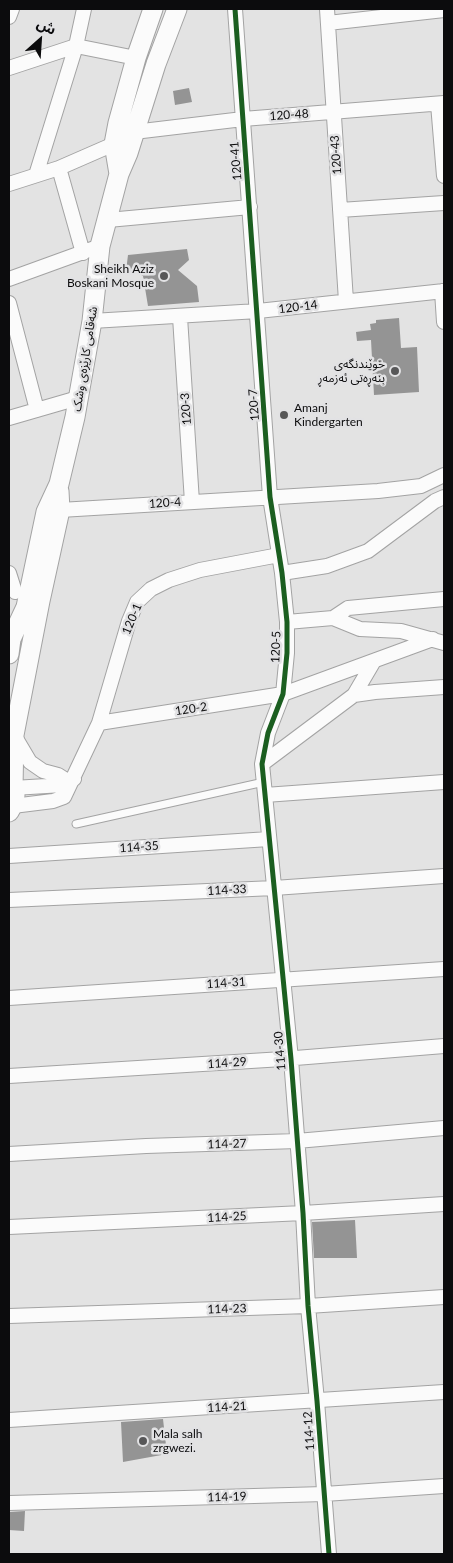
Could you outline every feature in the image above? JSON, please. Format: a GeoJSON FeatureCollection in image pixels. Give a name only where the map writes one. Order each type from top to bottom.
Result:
{"type":"FeatureCollection","features":[{"type":"Feature","properties":{"kind":"main road","name":"شەقامی کارێزەی وشک"},"geometry":{"type":"LineString","coordinates":[[119,174],[114,144],[118,123],[136,58],[153,9]]}},
{"type":"Feature","properties":{"kind":"main road","name":"شەقامی کارێزەی وشک"},"geometry":{"type":"LineString","coordinates":[[27,625],[26,607],[46,512],[59,484],[97,321],[100,246],[119,174],[128,153],[156,64],[177,9]]}},
{"type":"Feature","properties":{"kind":"main road","name":"شەقامی کارێزەی وشک"},"geometry":{"type":"LineString","coordinates":[[11,797],[14,735],[27,625],[60,510],[59,484]]}},
{"type":"Feature","properties":{"kind":"main road","name":"شەقامی کارێزەی وشک"},"geometry":{"type":"LineString","coordinates":[[9,654],[11,639],[27,625]]}},
{"type":"Feature","properties":{"kind":"street"},"geometry":{"type":"LineString","coordinates":[[9,17],[12,9]]}},
{"type":"Feature","properties":{"kind":"street"},"geometry":{"type":"LineString","coordinates":[[36,175],[76,46],[84,9]]}},
{"type":"Feature","properties":{"kind":"street","name":"120-41"},"geometry":{"type":"LineString","coordinates":[[235,9],[258,312]]}},
{"type":"Feature","properties":{"kind":"street"},"geometry":{"type":"LineString","coordinates":[[327,16],[444,10]]}},
{"type":"Feature","properties":{"kind":"street","name":"120-43"},"geometry":{"type":"LineString","coordinates":[[327,16],[346,301]]}},
{"type":"Feature","properties":{"kind":"street"},"geometry":{"type":"LineString","coordinates":[[9,68],[76,46],[136,58]]}},
{"type":"Feature","properties":{"kind":"street"},"geometry":{"type":"LineString","coordinates":[[441,104],[444,176]]}},
{"type":"Feature","properties":{"kind":"street","name":"120-48"},"geometry":{"type":"LineString","coordinates":[[134,132],[243,119],[441,104]]}},
{"type":"Feature","properties":{"kind":"street"},"geometry":{"type":"LineString","coordinates":[[9,184],[59,168],[114,144],[134,132]]}},
{"type":"Feature","properties":{"kind":"street"},"geometry":{"type":"LineString","coordinates":[[59,168],[83,253]]}},
{"type":"Feature","properties":{"kind":"street"},"geometry":{"type":"LineString","coordinates":[[340,210],[444,203]]}},
{"type":"Feature","properties":{"kind":"street"},"geometry":{"type":"LineString","coordinates":[[108,220],[250,207]]}},
{"type":"Feature","properties":{"kind":"street"},"geometry":{"type":"LineString","coordinates":[[9,279],[100,246]]}},
{"type":"Feature","properties":{"kind":"street"},"geometry":{"type":"LineString","coordinates":[[443,291],[444,322]]}},
{"type":"Feature","properties":{"kind":"street","name":"120-14"},"geometry":{"type":"LineString","coordinates":[[97,321],[258,312],[443,291]]}},
{"type":"Feature","properties":{"kind":"street"},"geometry":{"type":"LineString","coordinates":[[9,302],[38,410]]}},
{"type":"Feature","properties":{"kind":"street"},"geometry":{"type":"LineString","coordinates":[[97,321],[258,312]]}},
{"type":"Feature","properties":{"kind":"street","name":"120-7"},"geometry":{"type":"LineString","coordinates":[[258,312],[270,497]]}},
{"type":"Feature","properties":{"kind":"street","name":"120-3"},"geometry":{"type":"LineString","coordinates":[[180,317],[192,502]]}},
{"type":"Feature","properties":{"kind":"street"},"geometry":{"type":"LineString","coordinates":[[9,418],[78,398]]}},
{"type":"Feature","properties":{"kind":"street","name":"120-4"},"geometry":{"type":"LineString","coordinates":[[60,510],[378,492],[421,486],[444,475]]}},
{"type":"Feature","properties":{"kind":"street","name":"120-5"},"geometry":{"type":"LineString","coordinates":[[264,789],[262,764],[268,733],[283,694],[287,653],[287,622],[282,573],[270,497]]}},
{"type":"Feature","properties":{"kind":"street"},"geometry":{"type":"LineString","coordinates":[[282,573],[327,566],[368,551],[435,501],[444,497]]}},
{"type":"Feature","properties":{"kind":"street","name":"120-1"},"geometry":{"type":"LineString","coordinates":[[11,797],[53,801],[64,797],[99,723],[129,621],[137,602],[151,589],[169,580],[200,570],[279,555]]}},
{"type":"Feature","properties":{"kind":"street"},"geometry":{"type":"LineString","coordinates":[[9,573],[15,592]]}},
{"type":"Feature","properties":{"kind":"street"},"geometry":{"type":"LineString","coordinates":[[333,618],[348,608],[444,599]]}},
{"type":"Feature","properties":{"kind":"street"},"geometry":{"type":"LineString","coordinates":[[287,622],[333,618],[360,629],[402,632],[438,641]]}},
{"type":"Feature","properties":{"kind":"street","name":"120-2"},"geometry":{"type":"LineString","coordinates":[[99,723],[283,694],[374,660],[438,641]]}},
{"type":"Feature","properties":{"kind":"street"},"geometry":{"type":"LineString","coordinates":[[262,764],[354,695],[374,660]]}},
{"type":"Feature","properties":{"kind":"street"},"geometry":{"type":"LineString","coordinates":[[354,695],[444,687]]}},
{"type":"Feature","properties":{"kind":"street"},"geometry":{"type":"LineString","coordinates":[[14,735],[30,762],[43,771],[72,780]]}},
{"type":"Feature","properties":{"kind":"street"},"geometry":{"type":"LineString","coordinates":[[264,789],[444,782]]}},
{"type":"Feature","properties":{"kind":"street","name":"114-30"},"geometry":{"type":"LineString","coordinates":[[264,789],[291,1059],[308,1306]]}},
{"type":"Feature","properties":{"kind":"street","name":"114-35"},"geometry":{"type":"LineString","coordinates":[[9,856],[269,839]]}},
{"type":"Feature","properties":{"kind":"street","name":"114-33"},"geometry":{"type":"LineString","coordinates":[[9,900],[274,888],[444,876]]}},
{"type":"Feature","properties":{"kind":"street","name":"114-31"},"geometry":{"type":"LineString","coordinates":[[9,998],[444,969]]}},
{"type":"Feature","properties":{"kind":"street","name":"114-29"},"geometry":{"type":"LineString","coordinates":[[9,1076],[291,1059],[444,1046]]}},
{"type":"Feature","properties":{"kind":"street","name":"114-27"},"geometry":{"type":"LineString","coordinates":[[9,1154],[146,1146],[297,1141],[444,1128]]}},
{"type":"Feature","properties":{"kind":"street","name":"114-25"},"geometry":{"type":"LineString","coordinates":[[9,1227],[303,1214],[444,1204]]}},
{"type":"Feature","properties":{"kind":"street","name":"114-23"},"geometry":{"type":"LineString","coordinates":[[9,1316],[308,1306],[444,1297]]}},
{"type":"Feature","properties":{"kind":"street","name":"114-12"},"geometry":{"type":"LineString","coordinates":[[308,1306],[329,1554]]}},
{"type":"Feature","properties":{"kind":"street","name":"114-21"},"geometry":{"type":"LineString","coordinates":[[9,1420],[444,1392]]}},
{"type":"Feature","properties":{"kind":"street","name":"114-19"},"geometry":{"type":"LineString","coordinates":[[9,1503],[324,1494],[444,1486]]}},
{"type":"Feature","properties":{"kind":"lane"},"geometry":{"type":"LineString","coordinates":[[76,824],[264,789]]}},
{"type":"Feature","properties":{"kind":"building"},"geometry":{"type":"Polygon","coordinates":[[[189,88],[192,102],[175,105],[173,91],[189,88]]]}},
{"type":"Feature","properties":{"kind":"building","name":"Sheikh Aziz Boskani Mosque"},"geometry":{"type":"Polygon","coordinates":[[[187,249],[189,260],[178,270],[197,286],[199,302],[148,306],[143,276],[135,272],[126,271],[128,255],[187,249]]]}},
{"type":"Feature","properties":{"kind":"building","name":"خوێندنگەی بنەڕەتی ئەزمەڕ"},"geometry":{"type":"Polygon","coordinates":[[[399,318],[401,348],[417,347],[419,392],[374,395],[371,340],[357,341],[356,332],[371,330],[370,324],[376,323],[376,320],[399,318]]]}},
{"type":"Feature","properties":{"kind":"building"},"geometry":{"type":"Polygon","coordinates":[[[355,1220],[357,1258],[314,1258],[312,1222],[355,1220]]]}},
{"type":"Feature","properties":{"kind":"building"},"geometry":{"type":"Polygon","coordinates":[[[163,1419],[167,1454],[123,1462],[121,1422],[163,1419]]]}},
{"type":"Feature","properties":{"kind":"building"},"geometry":{"type":"Polygon","coordinates":[[[25,1511],[24,1531],[9,1530],[9,1512],[25,1511]]]}},
{"type":"Feature","properties":{"kind":"cycle path"},"geometry":{"type":"LineString","coordinates":[[235,9],[270,497],[282,573],[287,622],[287,653],[283,694],[268,733],[262,764],[291,1059],[308,1306],[329,1554]]}},
{"type":"Feature","properties":{"kind":"place","name":"Sheikh Aziz Boskani Mosque"},"geometry":{"type":"Point","coordinates":[164,276]}},
{"type":"Feature","properties":{"kind":"place","name":"خوێندنگەی بنەڕەتی ئەزمەڕ"},"geometry":{"type":"Point","coordinates":[395,371]}},
{"type":"Feature","properties":{"kind":"place","name":"Amanj Kindergarten"},"geometry":{"type":"Point","coordinates":[284,415]}},
{"type":"Feature","properties":{"kind":"place","name":"Mala salh zrgwezi."},"geometry":{"type":"Point","coordinates":[143,1441]}}]}
